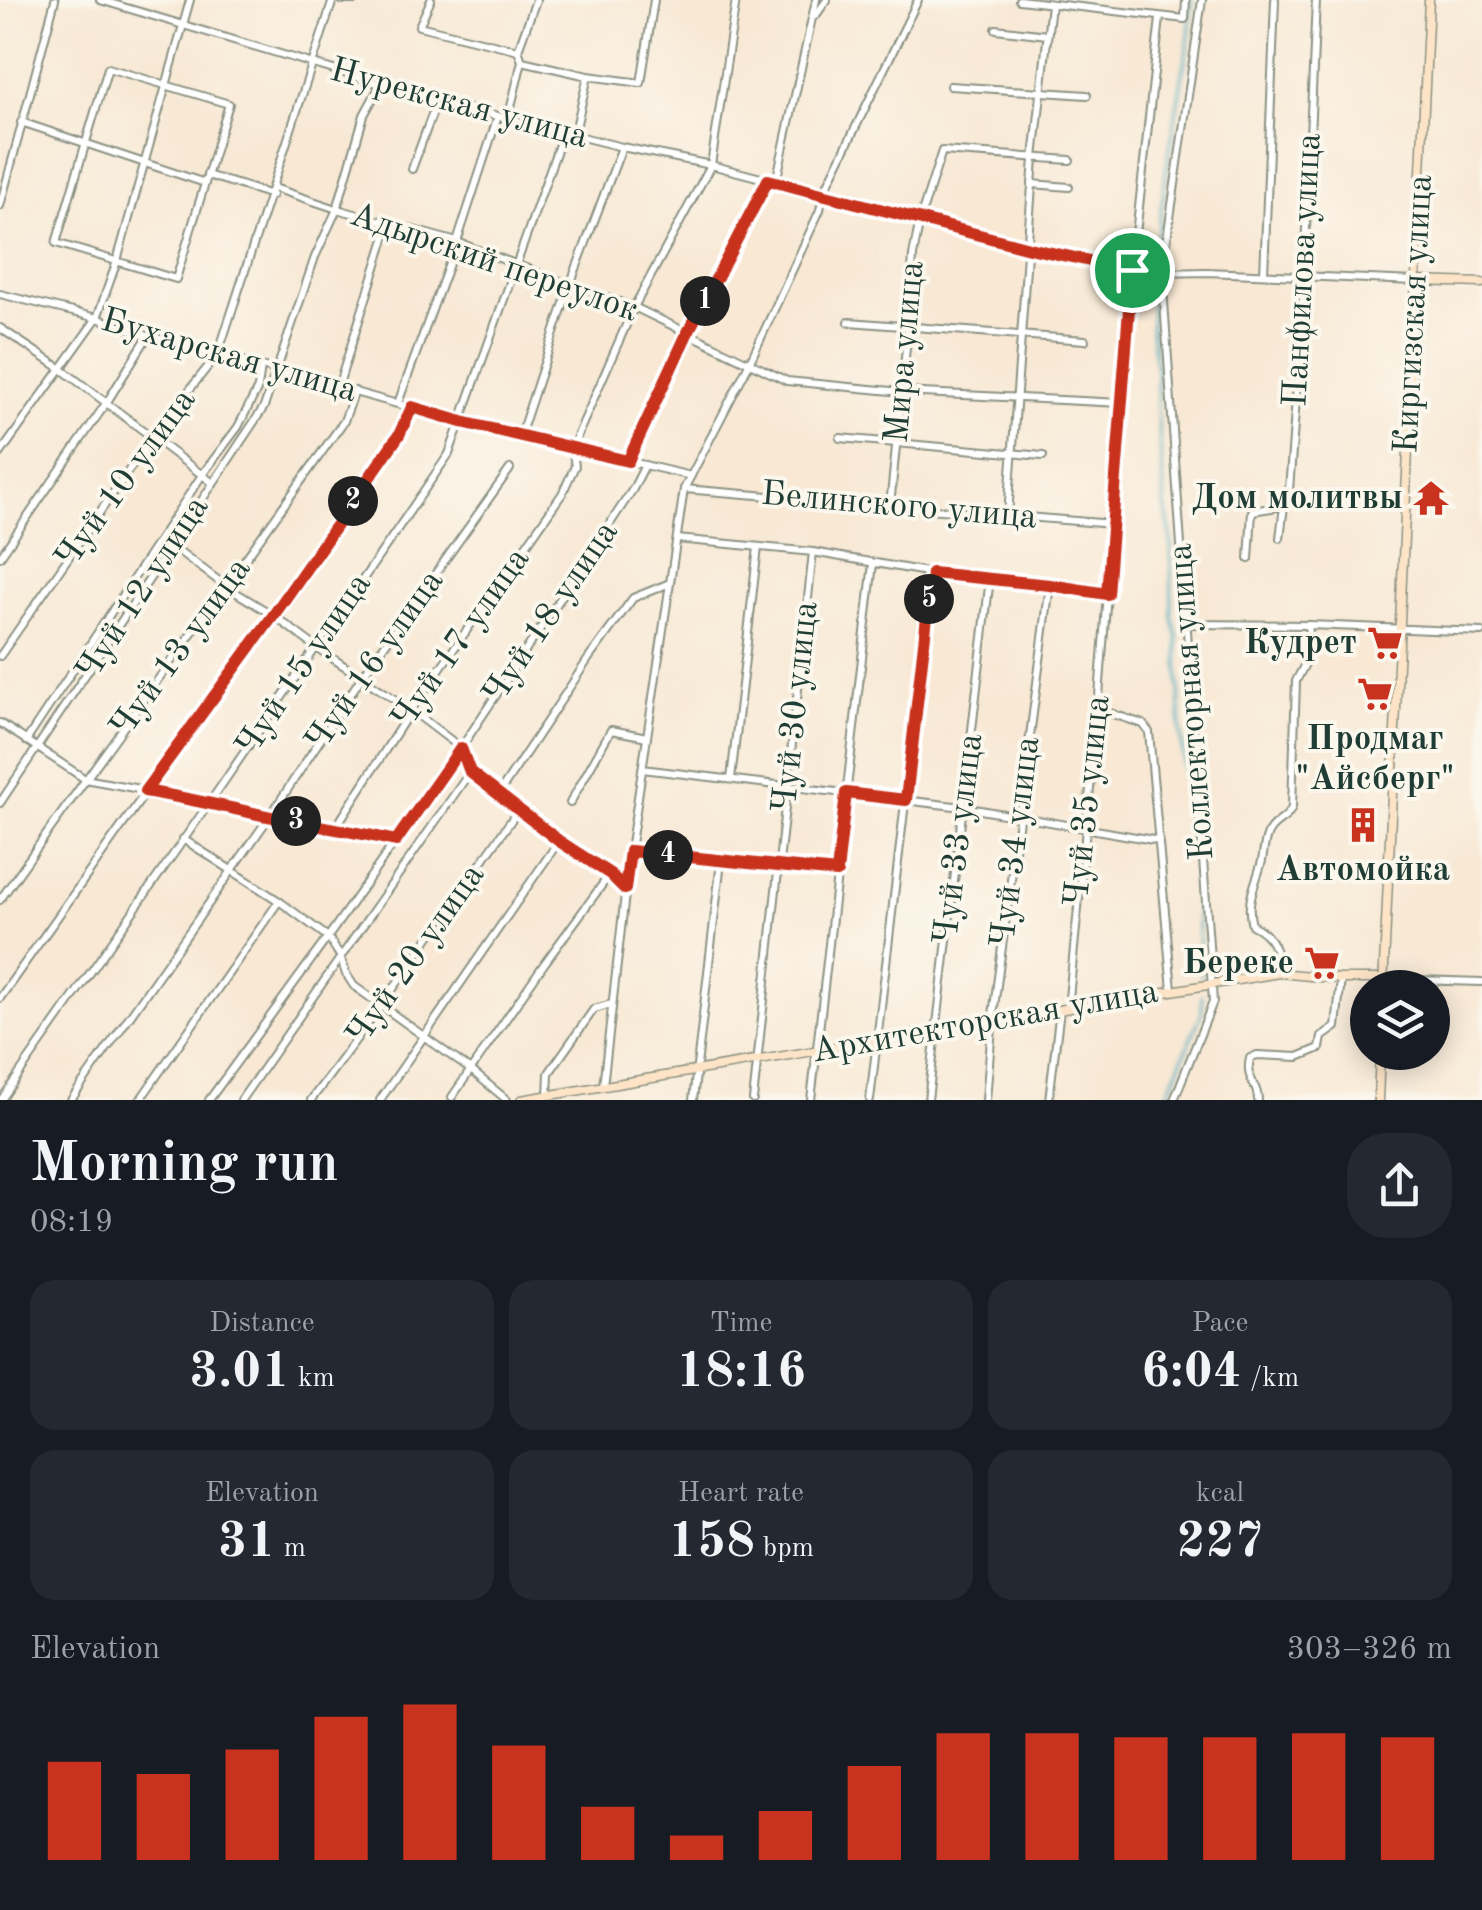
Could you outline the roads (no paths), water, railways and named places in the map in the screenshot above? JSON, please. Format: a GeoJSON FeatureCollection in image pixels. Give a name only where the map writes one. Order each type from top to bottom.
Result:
{"type":"FeatureCollection","features":[{"type":"Feature","properties":{"kind":"main road","name":"Киргизская улица"},"geometry":{"type":"LineString","coordinates":[[1384,970],[1430,0]]}},
{"type":"Feature","properties":{"kind":"main road"},"geometry":{"type":"LineString","coordinates":[[1416,280],[1482,283]]}},
{"type":"Feature","properties":{"kind":"main road","name":"Архитекторская улица"},"geometry":{"type":"LineString","coordinates":[[521,1100],[579,1096],[602,1088],[816,1050],[1279,973],[1350,979]]}},
{"type":"Feature","properties":{"kind":"main road"},"geometry":{"type":"LineString","coordinates":[[1378,1100],[1379,1070]]}},
{"type":"Feature","properties":{"kind":"main road"},"geometry":{"type":"LineString","coordinates":[[601,1100],[602,1088]]}},
{"type":"Feature","properties":{"kind":"street"},"geometry":{"type":"LineString","coordinates":[[0,206],[55,0]]}},
{"type":"Feature","properties":{"kind":"street","name":"Нурекская улица"},"geometry":{"type":"LineString","coordinates":[[100,0],[438,101],[574,136],[711,164],[1029,248],[1132,270],[1416,280]]}},
{"type":"Feature","properties":{"kind":"street"},"geometry":{"type":"LineString","coordinates":[[0,454],[97,318],[190,0]]}},
{"type":"Feature","properties":{"kind":"street"},"geometry":{"type":"LineString","coordinates":[[337,0],[355,1]]}},
{"type":"Feature","properties":{"kind":"street","name":"Чуй 10 улица"},"geometry":{"type":"LineString","coordinates":[[0,656],[152,437],[218,354],[337,0]]}},
{"type":"Feature","properties":{"kind":"street"},"geometry":{"type":"LineString","coordinates":[[431,0],[419,26],[518,50]]}},
{"type":"Feature","properties":{"kind":"street"},"geometry":{"type":"LineString","coordinates":[[508,119],[522,61],[518,50],[536,0]]}},
{"type":"Feature","properties":{"kind":"street"},"geometry":{"type":"LineString","coordinates":[[522,61],[640,83],[653,0]]}},
{"type":"Feature","properties":{"kind":"street","name":"Чуй 17 улица"},"geometry":{"type":"LineString","coordinates":[[336,827],[411,710],[562,494],[575,466],[572,448],[634,307],[711,164],[736,0]]}},
{"type":"Feature","properties":{"kind":"street"},"geometry":{"type":"LineString","coordinates":[[628,461],[687,334],[772,181],[816,0]]}},
{"type":"Feature","properties":{"kind":"street"},"geometry":{"type":"LineString","coordinates":[[812,21],[827,0]]}},
{"type":"Feature","properties":{"kind":"street"},"geometry":{"type":"LineString","coordinates":[[602,1088],[630,851],[684,488],[748,364],[820,210],[822,194],[918,0]]}},
{"type":"Feature","properties":{"kind":"street"},"geometry":{"type":"LineString","coordinates":[[1019,0],[1185,19],[1186,0]]}},
{"type":"Feature","properties":{"kind":"street","name":"Коллекторная улица"},"geometry":{"type":"LineString","coordinates":[[1174,1100],[1213,1002],[1162,273],[1202,0]]}},
{"type":"Feature","properties":{"kind":"street"},"geometry":{"type":"LineString","coordinates":[[1264,274],[1274,0]]}},
{"type":"Feature","properties":{"kind":"street","name":"Панфилова улица"},"geometry":{"type":"LineString","coordinates":[[1280,538],[1289,490],[1304,276],[1316,0]]}},
{"type":"Feature","properties":{"kind":"street"},"geometry":{"type":"LineString","coordinates":[[1008,515],[1034,158],[1051,4]]}},
{"type":"Feature","properties":{"kind":"street","name":"Чуй 35 улица"},"geometry":{"type":"LineString","coordinates":[[1049,1100],[1064,1009],[1098,709],[1132,270],[1160,18]]}},
{"type":"Feature","properties":{"kind":"street"},"geometry":{"type":"LineString","coordinates":[[996,29],[1048,35]]}},
{"type":"Feature","properties":{"kind":"street"},"geometry":{"type":"LineString","coordinates":[[108,68],[228,104],[176,279],[56,243],[86,143],[108,68]]}},
{"type":"Feature","properties":{"kind":"street"},"geometry":{"type":"LineString","coordinates":[[574,136],[588,76]]}},
{"type":"Feature","properties":{"kind":"street","name":"Чуй 12 улица"},"geometry":{"type":"LineString","coordinates":[[0,803],[264,407],[316,257],[338,209],[364,116],[380,84]]}},
{"type":"Feature","properties":{"kind":"street"},"geometry":{"type":"LineString","coordinates":[[950,86],[1087,95]]}},
{"type":"Feature","properties":{"kind":"street"},"geometry":{"type":"LineString","coordinates":[[412,168],[438,101]]}},
{"type":"Feature","properties":{"kind":"street"},"geometry":{"type":"LineString","coordinates":[[398,403],[498,116]]}},
{"type":"Feature","properties":{"kind":"street","name":"Адырский переулок"},"geometry":{"type":"LineString","coordinates":[[21,122],[144,162],[457,242],[634,307],[787,381],[902,392],[1122,403]]}},
{"type":"Feature","properties":{"kind":"street","name":"Чуй 15 улица"},"geometry":{"type":"LineString","coordinates":[[1,1100],[449,454],[563,133]]}},
{"type":"Feature","properties":{"kind":"street"},"geometry":{"type":"LineString","coordinates":[[520,436],[622,147]]}},
{"type":"Feature","properties":{"kind":"street","name":"Мира улица"},"geometry":{"type":"LineString","coordinates":[[890,506],[912,256],[942,152],[1070,160]]}},
{"type":"Feature","properties":{"kind":"street"},"geometry":{"type":"LineString","coordinates":[[1032,184],[1070,186]]}},
{"type":"Feature","properties":{"kind":"street"},"geometry":{"type":"LineString","coordinates":[[338,387],[390,223]]}},
{"type":"Feature","properties":{"kind":"street","name":"Бухарская улица"},"geometry":{"type":"LineString","coordinates":[[0,294],[462,422],[691,476]]}},
{"type":"Feature","properties":{"kind":"street"},"geometry":{"type":"LineString","coordinates":[[849,322],[1085,340]]}},
{"type":"Feature","properties":{"kind":"street"},"geometry":{"type":"LineString","coordinates":[[0,328],[108,402],[213,484]]}},
{"type":"Feature","properties":{"kind":"street"},"geometry":{"type":"LineString","coordinates":[[0,557],[108,402],[148,336]]}},
{"type":"Feature","properties":{"kind":"street"},"geometry":{"type":"LineString","coordinates":[[26,741],[238,427],[258,388],[261,366]]}},
{"type":"Feature","properties":{"kind":"street","name":"Чуй 13 улица"},"geometry":{"type":"LineString","coordinates":[[0,900],[344,421],[355,392]]}},
{"type":"Feature","properties":{"kind":"street"},"geometry":{"type":"LineString","coordinates":[[0,998],[273,616],[399,435],[412,407]]}},
{"type":"Feature","properties":{"kind":"street"},"geometry":{"type":"LineString","coordinates":[[840,438],[1043,456]]}},
{"type":"Feature","properties":{"kind":"street","name":"Чуй 18 улица"},"geometry":{"type":"LineString","coordinates":[[209,1100],[461,748],[633,489],[644,465]]}},
{"type":"Feature","properties":{"kind":"street","name":"Чуй 16 улица"},"geometry":{"type":"LineString","coordinates":[[71,1100],[510,469]]}},
{"type":"Feature","properties":{"kind":"street","name":"Белинского улица"},"geometry":{"type":"LineString","coordinates":[[684,488],[1113,524]]}},
{"type":"Feature","properties":{"kind":"street"},"geometry":{"type":"LineString","coordinates":[[1249,558],[1252,511],[1284,506]]}},
{"type":"Feature","properties":{"kind":"street"},"geometry":{"type":"LineString","coordinates":[[677,538],[813,552],[932,573],[1107,594]]}},
{"type":"Feature","properties":{"kind":"street"},"geometry":{"type":"LineString","coordinates":[[172,546],[411,710],[461,748],[470,772],[625,889]]}},
{"type":"Feature","properties":{"kind":"street"},"geometry":{"type":"LineString","coordinates":[[731,779],[758,547]]}},
{"type":"Feature","properties":{"kind":"street","name":"Чуй 30 улица"},"geometry":{"type":"LineString","coordinates":[[754,1100],[813,552]]}},
{"type":"Feature","properties":{"kind":"street"},"geometry":{"type":"LineString","coordinates":[[811,1100],[873,562]]}},
{"type":"Feature","properties":{"kind":"street"},"geometry":{"type":"LineString","coordinates":[[870,1100],[932,573]]}},
{"type":"Feature","properties":{"kind":"street","name":"Чуй 33 улица"},"geometry":{"type":"LineString","coordinates":[[928,1100],[990,578]]}},
{"type":"Feature","properties":{"kind":"street"},"geometry":{"type":"LineString","coordinates":[[498,795],[633,598],[670,583]]}},
{"type":"Feature","properties":{"kind":"street","name":"Чуй 34 улица"},"geometry":{"type":"LineString","coordinates":[[986,1100],[1018,817],[1050,585]]}},
{"type":"Feature","properties":{"kind":"street"},"geometry":{"type":"LineString","coordinates":[[1185,624],[1482,632]]}},
{"type":"Feature","properties":{"kind":"street"},"geometry":{"type":"LineString","coordinates":[[1279,973],[1273,941],[1252,925],[1251,890],[1268,832],[1289,814],[1292,806],[1296,681],[1306,662],[1310,626]]}},
{"type":"Feature","properties":{"kind":"street"},"geometry":{"type":"LineString","coordinates":[[1098,709],[1147,727],[1172,990]]}},
{"type":"Feature","properties":{"kind":"street"},"geometry":{"type":"LineString","coordinates":[[0,723],[85,779],[396,841]]}},
{"type":"Feature","properties":{"kind":"street"},"geometry":{"type":"LineString","coordinates":[[570,803],[611,730],[647,737]]}},
{"type":"Feature","properties":{"kind":"street"},"geometry":{"type":"LineString","coordinates":[[642,769],[963,807],[1159,841]]}},
{"type":"Feature","properties":{"kind":"street"},"geometry":{"type":"LineString","coordinates":[[241,1100],[470,772]]}},
{"type":"Feature","properties":{"kind":"street","name":"Чуй 20 улица"},"geometry":{"type":"LineString","coordinates":[[312,1100],[519,809]]}},
{"type":"Feature","properties":{"kind":"street"},"geometry":{"type":"LineString","coordinates":[[183,840],[279,900],[328,937],[354,986],[508,1100]]}},
{"type":"Feature","properties":{"kind":"street"},"geometry":{"type":"LineString","coordinates":[[380,1100],[559,841]]}},
{"type":"Feature","properties":{"kind":"street"},"geometry":{"type":"LineString","coordinates":[[630,851],[837,872]]}},
{"type":"Feature","properties":{"kind":"street"},"geometry":{"type":"LineString","coordinates":[[693,1100],[721,861]]}},
{"type":"Feature","properties":{"kind":"street"},"geometry":{"type":"LineString","coordinates":[[452,1097],[610,874]]}},
{"type":"Feature","properties":{"kind":"street"},"geometry":{"type":"LineString","coordinates":[[140,1100],[279,900]]}},
{"type":"Feature","properties":{"kind":"street"},"geometry":{"type":"LineString","coordinates":[[1258,1100],[1249,1079],[1250,1058],[1257,1054],[1298,1057],[1320,1048],[1322,1037],[1336,1027],[1341,978]]}},
{"type":"Feature","properties":{"kind":"street"},"geometry":{"type":"LineString","coordinates":[[1450,982],[1482,982]]}},
{"type":"Feature","properties":{"kind":"street"},"geometry":{"type":"LineString","coordinates":[[548,1096],[549,1073],[594,1009],[612,1004]]}},
{"type":"Feature","properties":{"kind":"waterway"},"geometry":{"type":"LineString","coordinates":[[1192,0],[1154,262],[1151,330],[1171,537],[1172,615],[1177,634],[1181,735],[1201,975]]}},
{"type":"Feature","properties":{"kind":"waterway"},"geometry":{"type":"LineString","coordinates":[[1165,1100],[1202,1013],[1202,995]]}},
{"type":"Feature","properties":{"kind":"place","name":"Дом молитвы"},"geometry":{"type":"Point","coordinates":[1431,498]}},
{"type":"Feature","properties":{"kind":"place","name":"Кудрет"},"geometry":{"type":"Point","coordinates":[1385,643]}},
{"type":"Feature","properties":{"kind":"place","name":"Продмаг \"Айсберг\""},"geometry":{"type":"Point","coordinates":[1375,694]}},
{"type":"Feature","properties":{"kind":"place","name":"Автомойка"},"geometry":{"type":"Point","coordinates":[1363,825]}},
{"type":"Feature","properties":{"kind":"place","name":"Береке"},"geometry":{"type":"Point","coordinates":[1322,963]}}]}
